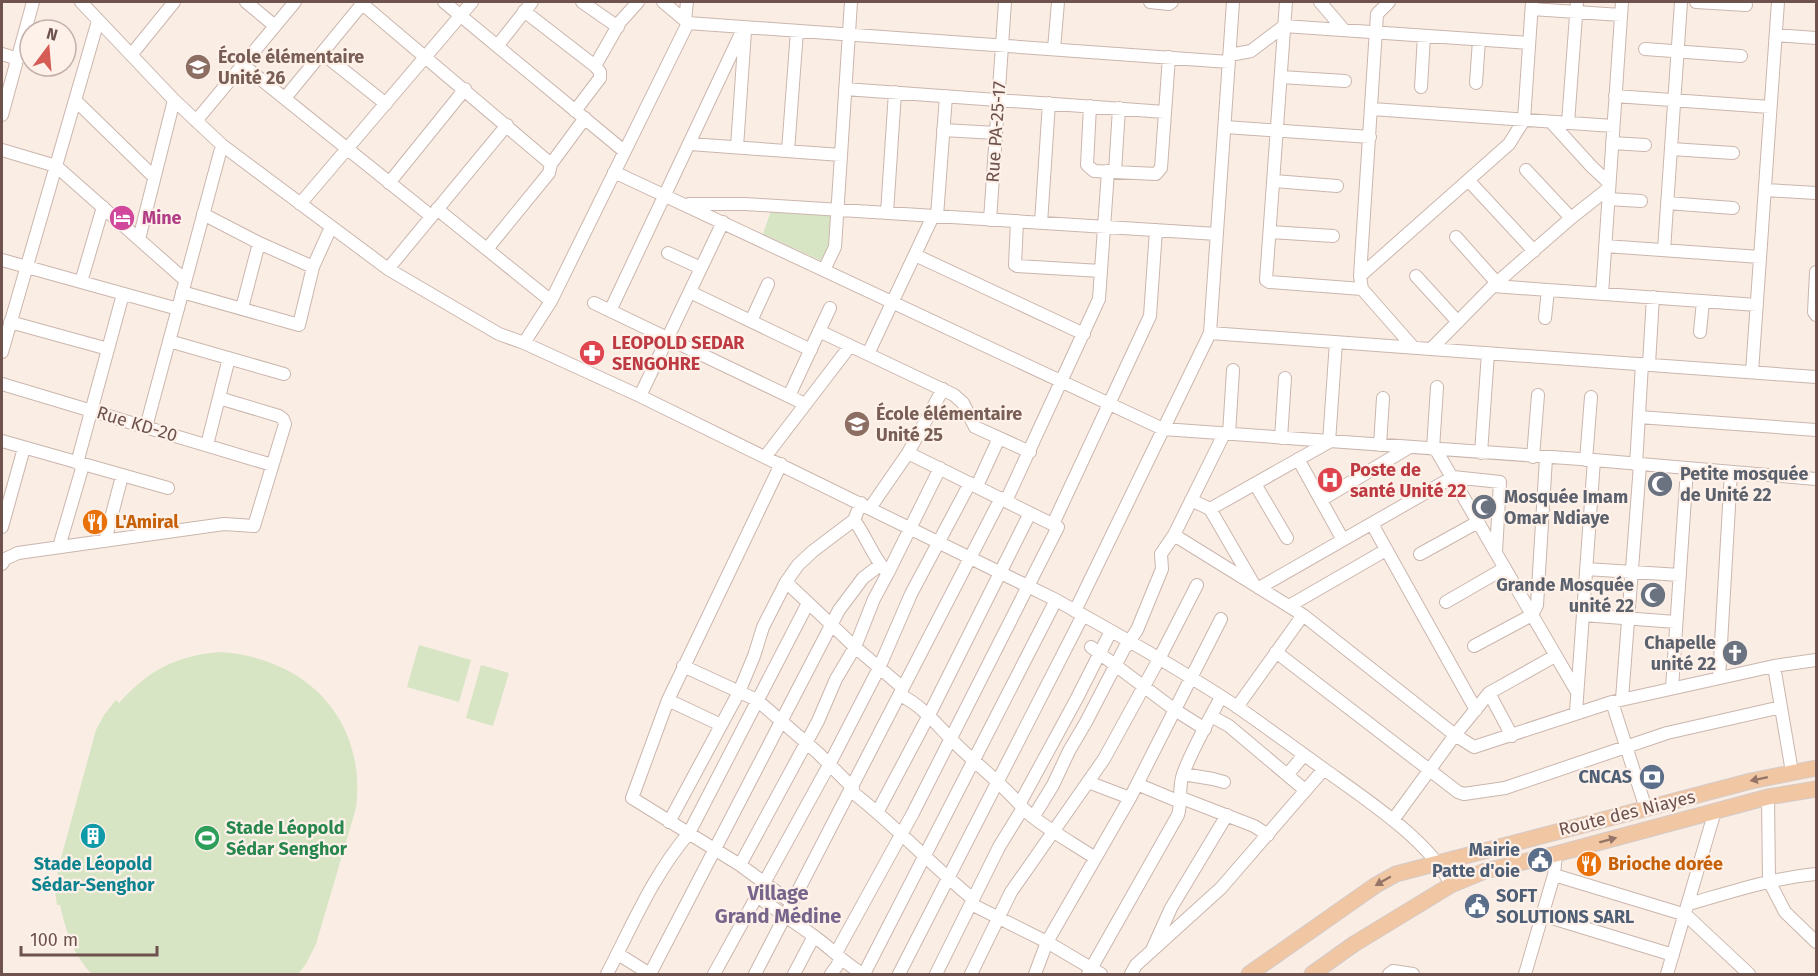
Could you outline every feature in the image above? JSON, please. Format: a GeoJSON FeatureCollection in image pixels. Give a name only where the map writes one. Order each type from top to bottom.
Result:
{"type":"FeatureCollection","features":[{"type":"Feature","properties":{"kind":"main road","name":"Route des Niayes"},"geometry":{"type":"LineString","coordinates":[[1249,975],[1376,885],[1396,874],[1751,781],[1816,768]]}},
{"type":"Feature","properties":{"kind":"main road","name":"Route des Niayes"},"geometry":{"type":"LineString","coordinates":[[1312,975],[1354,944],[1451,885],[1485,871],[1768,797],[1816,789]]}},
{"type":"Feature","properties":{"kind":"street"},"geometry":{"type":"LineString","coordinates":[[29,18],[33,2]]}},
{"type":"Feature","properties":{"kind":"street"},"geometry":{"type":"LineString","coordinates":[[81,2],[174,100],[222,145],[388,269],[499,334],[524,343],[640,396],[781,464],[970,560],[1056,600],[1160,659],[1237,707],[1393,820],[1438,863],[1451,885]]}},
{"type":"Feature","properties":{"kind":"street"},"geometry":{"type":"LineString","coordinates":[[131,54],[174,2]]}},
{"type":"Feature","properties":{"kind":"street"},"geometry":{"type":"LineString","coordinates":[[246,2],[275,26]]}},
{"type":"Feature","properties":{"kind":"street"},"geometry":{"type":"LineString","coordinates":[[196,121],[295,2]]}},
{"type":"Feature","properties":{"kind":"street"},"geometry":{"type":"LineString","coordinates":[[285,98],[361,2],[551,164]]}},
{"type":"Feature","properties":{"kind":"street"},"geometry":{"type":"LineString","coordinates":[[444,2],[624,151]]}},
{"type":"Feature","properties":{"kind":"street"},"geometry":{"type":"LineString","coordinates":[[300,204],[472,2]]}},
{"type":"Feature","properties":{"kind":"street"},"geometry":{"type":"LineString","coordinates":[[582,2],[618,27]]}},
{"type":"Feature","properties":{"kind":"street"},"geometry":{"type":"LineString","coordinates":[[594,66],[620,22],[638,2]]}},
{"type":"Feature","properties":{"kind":"street"},"geometry":{"type":"LineString","coordinates":[[663,2],[686,21],[1169,57],[1229,58],[1251,51],[1284,26],[1529,43]]}},
{"type":"Feature","properties":{"kind":"street"},"geometry":{"type":"LineString","coordinates":[[524,343],[551,301],[614,172],[686,21],[687,2]]}},
{"type":"Feature","properties":{"kind":"street"},"geometry":{"type":"LineString","coordinates":[[824,270],[835,247],[851,2]]}},
{"type":"Feature","properties":{"kind":"street","name":"Rue PA-25-17"},"geometry":{"type":"LineString","coordinates":[[990,219],[1005,2]]}},
{"type":"Feature","properties":{"kind":"street"},"geometry":{"type":"LineString","coordinates":[[1054,49],[1058,2]]}},
{"type":"Feature","properties":{"kind":"street"},"geometry":{"type":"LineString","coordinates":[[1150,2],[1169,4],[1172,2]]}},
{"type":"Feature","properties":{"kind":"street"},"geometry":{"type":"LineString","coordinates":[[899,975],[997,782],[1079,613],[1163,429],[1210,333],[1233,2]]}},
{"type":"Feature","properties":{"kind":"street"},"geometry":{"type":"LineString","coordinates":[[1286,2],[1267,282],[1362,289]]}},
{"type":"Feature","properties":{"kind":"street"},"geometry":{"type":"LineString","coordinates":[[1320,2],[1344,30]]}},
{"type":"Feature","properties":{"kind":"street"},"geometry":{"type":"LineString","coordinates":[[1389,2],[1377,14],[1360,276],[1362,289],[1413,347]]}},
{"type":"Feature","properties":{"kind":"street"},"geometry":{"type":"LineString","coordinates":[[1602,294],[1622,2]]}},
{"type":"Feature","properties":{"kind":"street"},"geometry":{"type":"LineString","coordinates":[[1664,250],[1681,2]]}},
{"type":"Feature","properties":{"kind":"street"},"geometry":{"type":"LineString","coordinates":[[1696,2],[1746,5]]}},
{"type":"Feature","properties":{"kind":"street"},"geometry":{"type":"LineString","coordinates":[[1752,372],[1778,2]]}},
{"type":"Feature","properties":{"kind":"street"},"geometry":{"type":"LineString","coordinates":[[1360,276],[1509,144],[1524,120],[1532,5],[1576,7],[1621,15]]}},
{"type":"Feature","properties":{"kind":"street"},"geometry":{"type":"LineString","coordinates":[[487,249],[549,173],[551,164],[600,78],[600,72],[594,66],[528,6],[498,45]]}},
{"type":"Feature","properties":{"kind":"street"},"geometry":{"type":"LineString","coordinates":[[1568,123],[1576,7]]}},
{"type":"Feature","properties":{"kind":"street"},"geometry":{"type":"LineString","coordinates":[[2,352],[98,21]]}},
{"type":"Feature","properties":{"kind":"street"},"geometry":{"type":"LineString","coordinates":[[610,311],[744,27]]}},
{"type":"Feature","properties":{"kind":"street"},"geometry":{"type":"LineString","coordinates":[[737,147],[744,27]]}},
{"type":"Feature","properties":{"kind":"street"},"geometry":{"type":"LineString","coordinates":[[788,151],[797,31]]}},
{"type":"Feature","properties":{"kind":"street"},"geometry":{"type":"LineString","coordinates":[[1776,35],[1816,38]]}},
{"type":"Feature","properties":{"kind":"street"},"geometry":{"type":"LineString","coordinates":[[1421,87],[1424,36]]}},
{"type":"Feature","properties":{"kind":"street"},"geometry":{"type":"LineString","coordinates":[[1476,83],[1479,40]]}},
{"type":"Feature","properties":{"kind":"street"},"geometry":{"type":"LineString","coordinates":[[1645,49],[1741,56]]}},
{"type":"Feature","properties":{"kind":"street"},"geometry":{"type":"LineString","coordinates":[[322,53],[386,104]]}},
{"type":"Feature","properties":{"kind":"street"},"geometry":{"type":"LineString","coordinates":[[2,54],[18,59],[2,115]]}},
{"type":"Feature","properties":{"kind":"street"},"geometry":{"type":"LineString","coordinates":[[1090,106],[1087,165],[1094,171],[1156,174],[1161,168],[1169,57]]}},
{"type":"Feature","properties":{"kind":"street"},"geometry":{"type":"LineString","coordinates":[[243,65],[389,183],[487,249],[551,301]]}},
{"type":"Feature","properties":{"kind":"street"},"geometry":{"type":"LineString","coordinates":[[1281,77],[1345,81]]}},
{"type":"Feature","properties":{"kind":"street"},"geometry":{"type":"LineString","coordinates":[[845,88],[1165,112]]}},
{"type":"Feature","properties":{"kind":"street"},"geometry":{"type":"LineString","coordinates":[[389,183],[465,89]]}},
{"type":"Feature","properties":{"kind":"street"},"geometry":{"type":"LineString","coordinates":[[887,213],[895,92]]}},
{"type":"Feature","properties":{"kind":"street"},"geometry":{"type":"LineString","coordinates":[[868,354],[935,216],[946,96]]}},
{"type":"Feature","properties":{"kind":"street"},"geometry":{"type":"LineString","coordinates":[[1615,96],[1770,107]]}},
{"type":"Feature","properties":{"kind":"street"},"geometry":{"type":"LineString","coordinates":[[75,100],[154,177]]}},
{"type":"Feature","properties":{"kind":"street"},"geometry":{"type":"LineString","coordinates":[[139,239],[174,100]]}},
{"type":"Feature","properties":{"kind":"street"},"geometry":{"type":"LineString","coordinates":[[1041,223],[1049,103]]}},
{"type":"Feature","properties":{"kind":"street"},"geometry":{"type":"LineString","coordinates":[[755,975],[970,560],[1030,452],[1099,299],[1104,227],[1119,108]]}},
{"type":"Feature","properties":{"kind":"street"},"geometry":{"type":"LineString","coordinates":[[1372,109],[1613,126]]}},
{"type":"Feature","properties":{"kind":"street"},"geometry":{"type":"LineString","coordinates":[[1551,122],[1609,190],[1641,201]]}},
{"type":"Feature","properties":{"kind":"street"},"geometry":{"type":"LineString","coordinates":[[388,269],[507,125]]}},
{"type":"Feature","properties":{"kind":"street"},"geometry":{"type":"LineString","coordinates":[[1225,127],[1370,137]]}},
{"type":"Feature","properties":{"kind":"street"},"geometry":{"type":"LineString","coordinates":[[943,130],[996,134]]}},
{"type":"Feature","properties":{"kind":"street"},"geometry":{"type":"LineString","coordinates":[[1612,143],[1645,145]]}},
{"type":"Feature","properties":{"kind":"street"},"geometry":{"type":"LineString","coordinates":[[690,144],[841,155]]}},
{"type":"Feature","properties":{"kind":"street"},"geometry":{"type":"LineString","coordinates":[[146,427],[222,145]]}},
{"type":"Feature","properties":{"kind":"street"},"geometry":{"type":"LineString","coordinates":[[1671,149],[1733,153]]}},
{"type":"Feature","properties":{"kind":"street"},"geometry":{"type":"LineString","coordinates":[[2,150],[56,166],[139,239],[184,286],[242,308],[299,325],[313,267],[331,227]]}},
{"type":"Feature","properties":{"kind":"street"},"geometry":{"type":"LineString","coordinates":[[1526,170],[1571,218]]}},
{"type":"Feature","properties":{"kind":"street"},"geometry":{"type":"LineString","coordinates":[[614,172],[1163,429],[1816,479]]}},
{"type":"Feature","properties":{"kind":"street"},"geometry":{"type":"LineString","coordinates":[[1274,181],[1337,186]]}},
{"type":"Feature","properties":{"kind":"street"},"geometry":{"type":"LineString","coordinates":[[1469,181],[1534,251]]}},
{"type":"Feature","properties":{"kind":"street"},"geometry":{"type":"LineString","coordinates":[[1765,189],[1816,193]]}},
{"type":"Feature","properties":{"kind":"street"},"geometry":{"type":"LineString","coordinates":[[1431,349],[1495,284],[1571,218],[1609,190]]}},
{"type":"Feature","properties":{"kind":"street"},"geometry":{"type":"LineString","coordinates":[[1667,203],[1733,208]]}},
{"type":"Feature","properties":{"kind":"street"},"geometry":{"type":"LineString","coordinates":[[684,204],[745,204],[1217,234]]}},
{"type":"Feature","properties":{"kind":"street"},"geometry":{"type":"LineString","coordinates":[[81,282],[103,207]]}},
{"type":"Feature","properties":{"kind":"street"},"geometry":{"type":"LineString","coordinates":[[203,214],[259,243],[313,267]]}},
{"type":"Feature","properties":{"kind":"street"},"geometry":{"type":"LineString","coordinates":[[1017,221],[1015,265],[1101,271]]}},
{"type":"Feature","properties":{"kind":"street"},"geometry":{"type":"LineString","coordinates":[[640,396],[723,222]]}},
{"type":"Feature","properties":{"kind":"street"},"geometry":{"type":"LineString","coordinates":[[1053,524],[1150,316],[1156,230]]}},
{"type":"Feature","properties":{"kind":"street"},"geometry":{"type":"LineString","coordinates":[[1270,232],[1333,236]]}},
{"type":"Feature","properties":{"kind":"street"},"geometry":{"type":"LineString","coordinates":[[1456,237],[1495,284],[1756,305]]}},
{"type":"Feature","properties":{"kind":"street"},"geometry":{"type":"LineString","coordinates":[[242,308],[259,243]]}},
{"type":"Feature","properties":{"kind":"street"},"geometry":{"type":"LineString","coordinates":[[1605,246],[1760,258]]}},
{"type":"Feature","properties":{"kind":"street"},"geometry":{"type":"LineString","coordinates":[[668,253],[701,268]]}},
{"type":"Feature","properties":{"kind":"street"},"geometry":{"type":"LineString","coordinates":[[915,255],[1084,334]]}},
{"type":"Feature","properties":{"kind":"street"},"geometry":{"type":"LineString","coordinates":[[2,260],[178,309]]}},
{"type":"Feature","properties":{"kind":"street"},"geometry":{"type":"LineString","coordinates":[[1816,272],[1814,312],[1816,315]]}},
{"type":"Feature","properties":{"kind":"street"},"geometry":{"type":"LineString","coordinates":[[1416,276],[1458,322]]}},
{"type":"Feature","properties":{"kind":"street"},"geometry":{"type":"LineString","coordinates":[[750,321],[768,284]]}},
{"type":"Feature","properties":{"kind":"street"},"geometry":{"type":"LineString","coordinates":[[1545,318],[1548,290]]}},
{"type":"Feature","properties":{"kind":"street"},"geometry":{"type":"LineString","coordinates":[[690,292],[811,350]]}},
{"type":"Feature","properties":{"kind":"street"},"geometry":{"type":"LineString","coordinates":[[60,547],[91,411],[123,294]]}},
{"type":"Feature","properties":{"kind":"street"},"geometry":{"type":"LineString","coordinates":[[1646,809],[1627,747],[1617,700],[1628,619],[1639,417],[1653,297]]}},
{"type":"Feature","properties":{"kind":"street"},"geometry":{"type":"LineString","coordinates":[[1700,332],[1702,301]]}},
{"type":"Feature","properties":{"kind":"street"},"geometry":{"type":"LineString","coordinates":[[594,303],[805,404]]}},
{"type":"Feature","properties":{"kind":"street"},"geometry":{"type":"LineString","coordinates":[[789,396],[830,308]]}},
{"type":"Feature","properties":{"kind":"street"},"geometry":{"type":"LineString","coordinates":[[10,322],[108,349]]}},
{"type":"Feature","properties":{"kind":"street"},"geometry":{"type":"LineString","coordinates":[[819,331],[954,395],[963,403],[975,426],[1030,452]]}},
{"type":"Feature","properties":{"kind":"street"},"geometry":{"type":"LineString","coordinates":[[1210,333],[1816,376]]}},
{"type":"Feature","properties":{"kind":"street"},"geometry":{"type":"LineString","coordinates":[[169,341],[284,374]]}},
{"type":"Feature","properties":{"kind":"street"},"geometry":{"type":"LineString","coordinates":[[1329,442],[1336,342]]}},
{"type":"Feature","properties":{"kind":"street"},"geometry":{"type":"LineString","coordinates":[[765,457],[850,346]]}},
{"type":"Feature","properties":{"kind":"street"},"geometry":{"type":"LineString","coordinates":[[1481,453],[1488,353]]}},
{"type":"Feature","properties":{"kind":"street"},"geometry":{"type":"LineString","coordinates":[[207,445],[229,358]]}},
{"type":"Feature","properties":{"kind":"street"},"geometry":{"type":"LineString","coordinates":[[1034,816],[1130,642],[1162,569],[1161,554],[1174,535],[1226,434],[1233,370]]}},
{"type":"Feature","properties":{"kind":"street"},"geometry":{"type":"LineString","coordinates":[[1281,438],[1285,378]]}},
{"type":"Feature","properties":{"kind":"street","name":"Rue KD-20"},"geometry":{"type":"LineString","coordinates":[[2,384],[273,465]]}},
{"type":"Feature","properties":{"kind":"street"},"geometry":{"type":"LineString","coordinates":[[1437,387],[1435,450],[1453,477],[1577,692]]}},
{"type":"Feature","properties":{"kind":"street"},"geometry":{"type":"LineString","coordinates":[[669,822],[739,692],[763,627],[786,582],[813,551],[854,520],[908,453],[943,390]]}},
{"type":"Feature","properties":{"kind":"street"},"geometry":{"type":"LineString","coordinates":[[1474,646],[1532,615],[1537,605],[1540,458],[1538,395]]}},
{"type":"Feature","properties":{"kind":"street"},"geometry":{"type":"LineString","coordinates":[[1576,712],[1586,569],[1591,397]]}},
{"type":"Feature","properties":{"kind":"street"},"geometry":{"type":"LineString","coordinates":[[2,564],[5,559],[18,553],[224,524],[254,526],[285,424],[279,416],[219,398]]}},
{"type":"Feature","properties":{"kind":"street"},"geometry":{"type":"LineString","coordinates":[[1380,446],[1383,398]]}},
{"type":"Feature","properties":{"kind":"street"},"geometry":{"type":"LineString","coordinates":[[1639,417],[1816,430]]}},
{"type":"Feature","properties":{"kind":"street"},"geometry":{"type":"LineString","coordinates":[[714,975],[829,765],[879,668],[926,563],[974,485],[999,438]]}},
{"type":"Feature","properties":{"kind":"street"},"geometry":{"type":"LineString","coordinates":[[2,441],[168,488]]}},
{"type":"Feature","properties":{"kind":"street"},"geometry":{"type":"LineString","coordinates":[[1210,510],[1329,442]]}},
{"type":"Feature","properties":{"kind":"street"},"geometry":{"type":"LineString","coordinates":[[2,527],[6,497],[24,448]]}},
{"type":"Feature","properties":{"kind":"street"},"geometry":{"type":"LineString","coordinates":[[1321,500],[1408,448]]}},
{"type":"Feature","properties":{"kind":"street"},"geometry":{"type":"LineString","coordinates":[[831,975],[1058,527],[908,453]]}},
{"type":"Feature","properties":{"kind":"street"},"geometry":{"type":"LineString","coordinates":[[1298,459],[1343,540]]}},
{"type":"Feature","properties":{"kind":"street"},"geometry":{"type":"LineString","coordinates":[[781,464],[683,666],[632,798],[740,865],[792,903]]}},
{"type":"Feature","properties":{"kind":"street"},"geometry":{"type":"LineString","coordinates":[[740,865],[855,647],[884,569],[910,528],[940,468]]}},
{"type":"Feature","properties":{"kind":"street"},"geometry":{"type":"LineString","coordinates":[[1672,688],[1687,469]]}},
{"type":"Feature","properties":{"kind":"street"},"geometry":{"type":"LineString","coordinates":[[1719,678],[1731,472]]}},
{"type":"Feature","properties":{"kind":"street"},"geometry":{"type":"LineString","coordinates":[[105,541],[122,476]]}},
{"type":"Feature","properties":{"kind":"street"},"geometry":{"type":"LineString","coordinates":[[1256,586],[1372,524],[1453,477],[1500,482],[1496,552]]}},
{"type":"Feature","properties":{"kind":"street"},"geometry":{"type":"LineString","coordinates":[[1255,484],[1287,538]]}},
{"type":"Feature","properties":{"kind":"street"},"geometry":{"type":"LineString","coordinates":[[1191,500],[1210,510],[1256,586]]}},
{"type":"Feature","properties":{"kind":"street"},"geometry":{"type":"LineString","coordinates":[[878,811],[929,715],[1030,513]]}},
{"type":"Feature","properties":{"kind":"street"},"geometry":{"type":"LineString","coordinates":[[854,520],[872,553],[884,569]]}},
{"type":"Feature","properties":{"kind":"street"},"geometry":{"type":"LineString","coordinates":[[1420,554],[1478,522]]}},
{"type":"Feature","properties":{"kind":"street"},"geometry":{"type":"LineString","coordinates":[[1372,524],[1476,710]]}},
{"type":"Feature","properties":{"kind":"street"},"geometry":{"type":"LineString","coordinates":[[1174,535],[1303,615],[1455,735],[1474,747],[1617,700],[1774,666],[1816,660]]}},
{"type":"Feature","properties":{"kind":"street"},"geometry":{"type":"LineString","coordinates":[[1289,606],[1386,550]]}},
{"type":"Feature","properties":{"kind":"street"},"geometry":{"type":"LineString","coordinates":[[1446,602],[1505,568]]}},
{"type":"Feature","properties":{"kind":"street"},"geometry":{"type":"LineString","coordinates":[[618,954],[650,975],[832,624],[850,593],[862,578],[884,569]]}},
{"type":"Feature","properties":{"kind":"street"},"geometry":{"type":"LineString","coordinates":[[1586,569],[1680,575]]}},
{"type":"Feature","properties":{"kind":"street"},"geometry":{"type":"LineString","coordinates":[[786,582],[929,715],[1021,806],[1095,858]]}},
{"type":"Feature","properties":{"kind":"street"},"geometry":{"type":"LineString","coordinates":[[971,975],[1011,892],[1104,759],[1160,659],[1197,585]]}},
{"type":"Feature","properties":{"kind":"street"},"geometry":{"type":"LineString","coordinates":[[757,896],[864,975],[1056,600]]}},
{"type":"Feature","properties":{"kind":"street"},"geometry":{"type":"LineString","coordinates":[[607,975],[641,906],[668,859],[689,833],[808,603]]}},
{"type":"Feature","properties":{"kind":"street"},"geometry":{"type":"LineString","coordinates":[[1237,707],[1303,615]]}},
{"type":"Feature","properties":{"kind":"street"},"geometry":{"type":"LineString","coordinates":[[1583,615],[1676,622]]}},
{"type":"Feature","properties":{"kind":"street"},"geometry":{"type":"LineString","coordinates":[[1035,975],[1047,942],[1130,798],[1221,619]]}},
{"type":"Feature","properties":{"kind":"street"},"geometry":{"type":"LineString","coordinates":[[936,975],[1021,806],[1095,651],[1111,631]]}},
{"type":"Feature","properties":{"kind":"street"},"geometry":{"type":"LineString","coordinates":[[1095,651],[1175,710],[1205,729]]}},
{"type":"Feature","properties":{"kind":"street"},"geometry":{"type":"LineString","coordinates":[[1276,652],[1458,792],[1473,794],[1505,788],[1667,733],[1781,707]]}},
{"type":"Feature","properties":{"kind":"street"},"geometry":{"type":"LineString","coordinates":[[1393,820],[1489,693],[1555,656]]}},
{"type":"Feature","properties":{"kind":"street"},"geometry":{"type":"LineString","coordinates":[[683,666],[757,700],[806,742],[852,790],[878,811],[901,836],[972,902],[1047,942],[1094,973],[1178,815],[1183,774],[1221,697]]}},
{"type":"Feature","properties":{"kind":"street"},"geometry":{"type":"LineString","coordinates":[[1774,666],[1792,772]]}},
{"type":"Feature","properties":{"kind":"street"},"geometry":{"type":"LineString","coordinates":[[1489,693],[1512,736]]}},
{"type":"Feature","properties":{"kind":"street"},"geometry":{"type":"LineString","coordinates":[[668,700],[721,725]]}},
{"type":"Feature","properties":{"kind":"street"},"geometry":{"type":"LineString","coordinates":[[1212,716],[1229,726],[1305,790]]}},
{"type":"Feature","properties":{"kind":"street"},"geometry":{"type":"LineString","coordinates":[[1287,775],[1304,755]]}},
{"type":"Feature","properties":{"kind":"street"},"geometry":{"type":"LineString","coordinates":[[1131,975],[1136,965],[1221,888],[1324,769]]}},
{"type":"Feature","properties":{"kind":"street"},"geometry":{"type":"LineString","coordinates":[[1183,774],[1213,778],[1224,782]]}},
{"type":"Feature","properties":{"kind":"street"},"geometry":{"type":"LineString","coordinates":[[1088,782],[1130,798]]}},
{"type":"Feature","properties":{"kind":"street"},"geometry":{"type":"LineString","coordinates":[[1137,784],[1179,800],[1227,814],[1268,835]]}},
{"type":"Feature","properties":{"kind":"street"},"geometry":{"type":"LineString","coordinates":[[1768,797],[1769,881],[1785,912],[1816,941]]}},
{"type":"Feature","properties":{"kind":"street"},"geometry":{"type":"LineString","coordinates":[[1667,975],[1715,811]]}},
{"type":"Feature","properties":{"kind":"street"},"geometry":{"type":"LineString","coordinates":[[1152,952],[1171,908],[1227,814]]}},
{"type":"Feature","properties":{"kind":"street"},"geometry":{"type":"LineString","coordinates":[[1525,975],[1554,875],[1556,854]]}},
{"type":"Feature","properties":{"kind":"street"},"geometry":{"type":"LineString","coordinates":[[1687,909],[1769,881],[1790,876],[1816,874]]}},
{"type":"Feature","properties":{"kind":"street"},"geometry":{"type":"LineString","coordinates":[[1554,875],[1687,909],[1749,975]]}},
{"type":"Feature","properties":{"kind":"street"},"geometry":{"type":"LineString","coordinates":[[1542,915],[1673,955]]}},
{"type":"Feature","properties":{"kind":"street"},"geometry":{"type":"LineString","coordinates":[[794,975],[814,936]]}},
{"type":"Feature","properties":{"kind":"street"},"geometry":{"type":"LineString","coordinates":[[1389,975],[1393,971],[1413,975]]}},
{"type":"Feature","properties":{"kind":"green space"},"geometry":{"type":"Polygon","coordinates":[[[772,208],[836,213],[832,246],[824,262],[763,234],[772,208]]]}},
{"type":"Feature","properties":{"kind":"green space"},"geometry":{"type":"Polygon","coordinates":[[[419,645],[471,660],[459,702],[407,687],[419,645]]]}},
{"type":"Feature","properties":{"kind":"green space","name":"Stade Léopold Sédar Senghor"},"geometry":{"type":"Polygon","coordinates":[[[219,652],[250,656],[279,666],[303,680],[324,698],[340,721],[351,747],[357,776],[356,808],[316,944],[298,974],[92,974],[85,967],[71,942],[60,905],[57,905],[55,891],[58,869],[96,730],[116,700],[119,703],[141,682],[163,667],[189,657],[219,652]]]}},
{"type":"Feature","properties":{"kind":"green space"},"geometry":{"type":"Polygon","coordinates":[[[481,665],[509,673],[493,726],[466,718],[481,665]]]}},
{"type":"Feature","properties":{"kind":"place","name":"École élémentaire Unité 26"},"geometry":{"type":"Point","coordinates":[198,67]}},
{"type":"Feature","properties":{"kind":"place","name":"Mine"},"geometry":{"type":"Point","coordinates":[122,218]}},
{"type":"Feature","properties":{"kind":"place","name":"LEOPOLD SEDAR SENGOHRE"},"geometry":{"type":"Point","coordinates":[592,353]}},
{"type":"Feature","properties":{"kind":"place","name":"École élémentaire Unité 25"},"geometry":{"type":"Point","coordinates":[857,424]}},
{"type":"Feature","properties":{"kind":"place","name":"Poste de santé Unité 22"},"geometry":{"type":"Point","coordinates":[1330,480]}},
{"type":"Feature","properties":{"kind":"place","name":"Petite mosquée de Unité 22"},"geometry":{"type":"Point","coordinates":[1660,484]}},
{"type":"Feature","properties":{"kind":"place","name":"Mosquée Imam Omar Ndiaye"},"geometry":{"type":"Point","coordinates":[1484,507]}},
{"type":"Feature","properties":{"kind":"place","name":"L'Amiral"},"geometry":{"type":"Point","coordinates":[95,522]}},
{"type":"Feature","properties":{"kind":"place","name":"Grande Mosquée unité 22"},"geometry":{"type":"Point","coordinates":[1653,595]}},
{"type":"Feature","properties":{"kind":"place","name":"Chapelle unité 22"},"geometry":{"type":"Point","coordinates":[1735,653]}},
{"type":"Feature","properties":{"kind":"place","name":"CNCAS"},"geometry":{"type":"Point","coordinates":[1652,777]}},
{"type":"Feature","properties":{"kind":"place","name":"Stade Léopold Sédar-Senghor"},"geometry":{"type":"Point","coordinates":[93,836]}},
{"type":"Feature","properties":{"kind":"place","name":"Stade Léopold Sédar Senghor"},"geometry":{"type":"Point","coordinates":[207,838]}},
{"type":"Feature","properties":{"kind":"place","name":"Mairie Patte d'oie"},"geometry":{"type":"Point","coordinates":[1540,860]}},
{"type":"Feature","properties":{"kind":"place","name":"Brioche dorée"},"geometry":{"type":"Point","coordinates":[1589,864]}},
{"type":"Feature","properties":{"kind":"place","name":"SOFT SOLUTIONS SARL"},"geometry":{"type":"Point","coordinates":[1477,906]}},
{"type":"Feature","properties":{"kind":"district","name":"Village Grand Médine"},"geometry":{"type":"Point","coordinates":[778,904]}}]}
